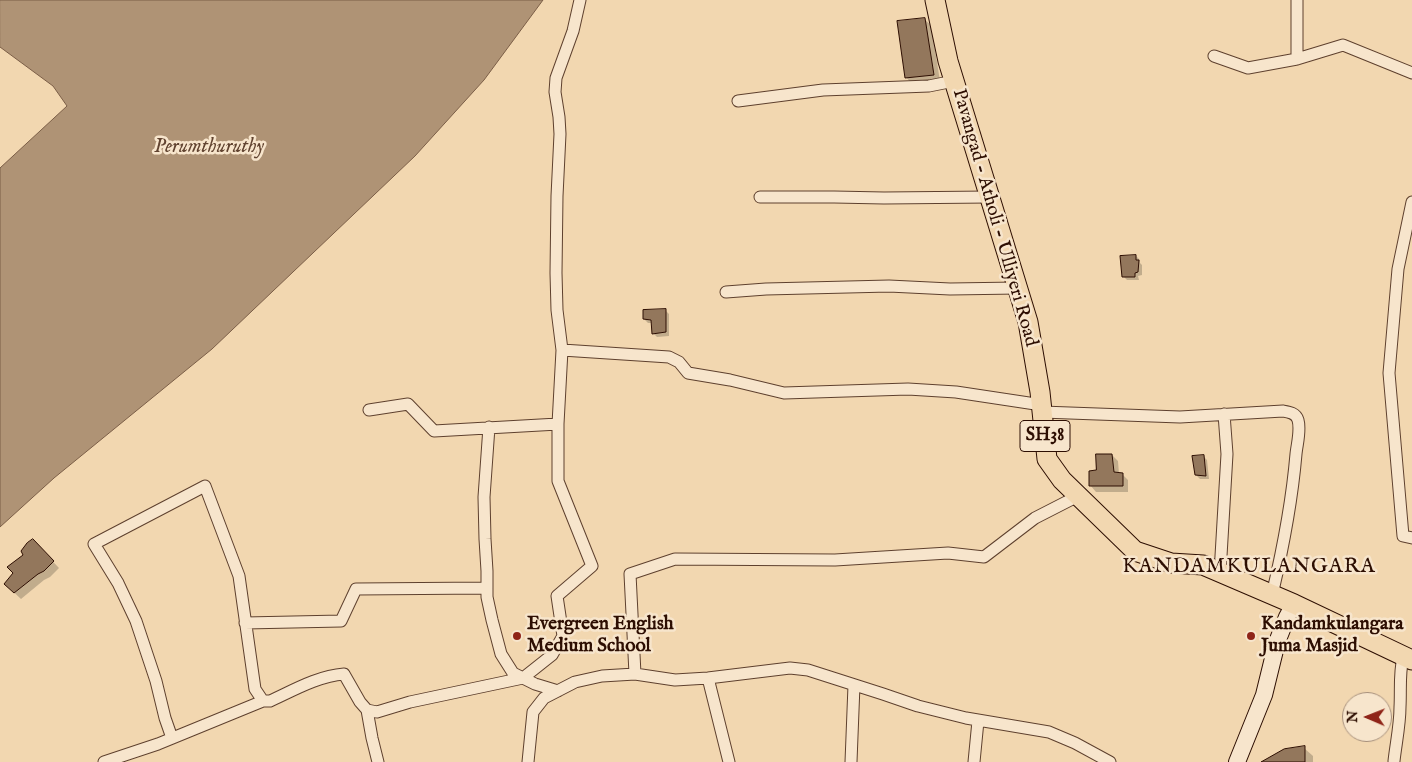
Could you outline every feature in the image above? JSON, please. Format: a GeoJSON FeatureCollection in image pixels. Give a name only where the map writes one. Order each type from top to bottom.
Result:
{"type":"FeatureCollection","features":[{"type":"Feature","properties":{"kind":"main road","name":"Pavangad - Atholi - Ulliyeri Road"},"geometry":{"type":"LineString","coordinates":[[935,0],[948,61],[1028,322],[1042,409],[1047,459],[1062,480],[1135,551],[1171,563],[1203,565],[1294,604],[1408,658]]}},
{"type":"Feature","properties":{"kind":"street"},"geometry":{"type":"LineString","coordinates":[[367,710],[377,712],[410,702],[523,678],[552,655],[563,636],[557,596],[592,566],[558,481],[558,424],[562,350],[557,310],[556,204],[560,134],[555,92],[556,78],[573,31],[580,0]]}},
{"type":"Feature","properties":{"kind":"street"},"geometry":{"type":"LineString","coordinates":[[1297,0],[1297,59]]}},
{"type":"Feature","properties":{"kind":"street"},"geometry":{"type":"LineString","coordinates":[[1214,56],[1248,68],[1297,59],[1343,45],[1412,74]]}},
{"type":"Feature","properties":{"kind":"street"},"geometry":{"type":"LineString","coordinates":[[738,101],[823,90],[928,86],[954,81]]}},
{"type":"Feature","properties":{"kind":"street"},"geometry":{"type":"LineString","coordinates":[[760,197],[990,197]]}},
{"type":"Feature","properties":{"kind":"street"},"geometry":{"type":"LineString","coordinates":[[1412,202],[1398,269],[1389,373],[1403,536],[1412,538]]}},
{"type":"Feature","properties":{"kind":"street"},"geometry":{"type":"LineString","coordinates":[[726,292],[880,286],[950,289],[1018,288]]}},
{"type":"Feature","properties":{"kind":"street"},"geometry":{"type":"LineString","coordinates":[[562,350],[669,357],[679,362],[688,373],[730,380],[784,394],[908,388],[956,392],[1042,409],[1180,417],[1283,411],[1293,413],[1298,419],[1295,470],[1285,540],[1272,595]]}},
{"type":"Feature","properties":{"kind":"street"},"geometry":{"type":"LineString","coordinates":[[369,410],[408,404],[434,431],[558,424]]}},
{"type":"Feature","properties":{"kind":"street"},"geometry":{"type":"LineString","coordinates":[[1220,572],[1227,454],[1224,414]]}},
{"type":"Feature","properties":{"kind":"street"},"geometry":{"type":"LineString","coordinates":[[489,427],[484,498],[487,597],[492,620],[501,654],[513,673],[535,684],[558,691]]}},
{"type":"Feature","properties":{"kind":"street"},"geometry":{"type":"LineString","coordinates":[[172,738],[136,621],[118,583],[94,544],[205,486],[239,576],[255,688],[263,701]]}},
{"type":"Feature","properties":{"kind":"street"},"geometry":{"type":"LineString","coordinates":[[635,674],[630,574],[675,559],[835,560],[948,553],[984,557],[1035,518],[1078,496]]}},
{"type":"Feature","properties":{"kind":"street"},"geometry":{"type":"LineString","coordinates":[[245,623],[341,621],[356,589],[487,588]]}},
{"type":"Feature","properties":{"kind":"street"},"geometry":{"type":"LineString","coordinates":[[1238,762],[1264,695],[1277,642],[1294,604]]}},
{"type":"Feature","properties":{"kind":"street"},"geometry":{"type":"LineString","coordinates":[[1394,761],[1399,724],[1401,667],[1408,658]]}},
{"type":"Feature","properties":{"kind":"street"},"geometry":{"type":"LineString","coordinates":[[528,762],[533,712],[544,698],[575,682],[602,676],[635,674],[675,680],[708,678],[790,668],[808,670],[918,706],[978,721],[1048,732],[1075,743],[1110,762]]}},
{"type":"Feature","properties":{"kind":"street"},"geometry":{"type":"LineString","coordinates":[[104,762],[117,760],[263,701],[270,701],[317,680],[335,674],[344,674],[360,702],[367,710],[378,762]]}},
{"type":"Feature","properties":{"kind":"street"},"geometry":{"type":"LineString","coordinates":[[708,678],[729,762]]}},
{"type":"Feature","properties":{"kind":"street"},"geometry":{"type":"LineString","coordinates":[[850,762],[854,685]]}},
{"type":"Feature","properties":{"kind":"street"},"geometry":{"type":"LineString","coordinates":[[974,762],[978,721]]}},
{"type":"Feature","properties":{"kind":"water","name":"Perumthuruthy"},"geometry":{"type":"Polygon","coordinates":[[[0,0],[543,0],[484,80],[415,156],[212,349],[54,478],[0,527],[0,168],[67,106],[53,86],[0,47],[0,0]]]}},
{"type":"Feature","properties":{"kind":"building"},"geometry":{"type":"Polygon","coordinates":[[[925,18],[934,75],[905,78],[897,21],[925,18]]]}},
{"type":"Feature","properties":{"kind":"building"},"geometry":{"type":"Polygon","coordinates":[[[1136,255],[1136,260],[1139,260],[1138,272],[1135,273],[1135,277],[1122,277],[1120,256],[1136,255]]]}},
{"type":"Feature","properties":{"kind":"building"},"geometry":{"type":"Polygon","coordinates":[[[666,309],[666,332],[652,334],[651,320],[643,319],[643,310],[666,309]]]}},
{"type":"Feature","properties":{"kind":"building"},"geometry":{"type":"Polygon","coordinates":[[[1096,454],[1112,454],[1114,472],[1123,473],[1123,486],[1089,486],[1089,471],[1096,470],[1096,454]]]}},
{"type":"Feature","properties":{"kind":"building"},"geometry":{"type":"Polygon","coordinates":[[[1204,455],[1206,476],[1195,475],[1192,456],[1204,455]]]}},
{"type":"Feature","properties":{"kind":"building"},"geometry":{"type":"Polygon","coordinates":[[[33,539],[54,561],[44,571],[14,593],[4,584],[13,573],[7,567],[23,555],[21,551],[33,539]]]}},
{"type":"Feature","properties":{"kind":"building"},"geometry":{"type":"Polygon","coordinates":[[[1305,746],[1305,762],[1261,762],[1284,749],[1305,746]]]}},
{"type":"Feature","properties":{"kind":"place","name":"Evergreen English Medium School"},"geometry":{"type":"Point","coordinates":[517,636]}},
{"type":"Feature","properties":{"kind":"place","name":"Kandamkulangara Juma Masjid"},"geometry":{"type":"Point","coordinates":[1251,636]}},
{"type":"Feature","properties":{"kind":"district","name":"KANDAMKULANGARA"},"geometry":{"type":"Point","coordinates":[1249,568]}}]}
